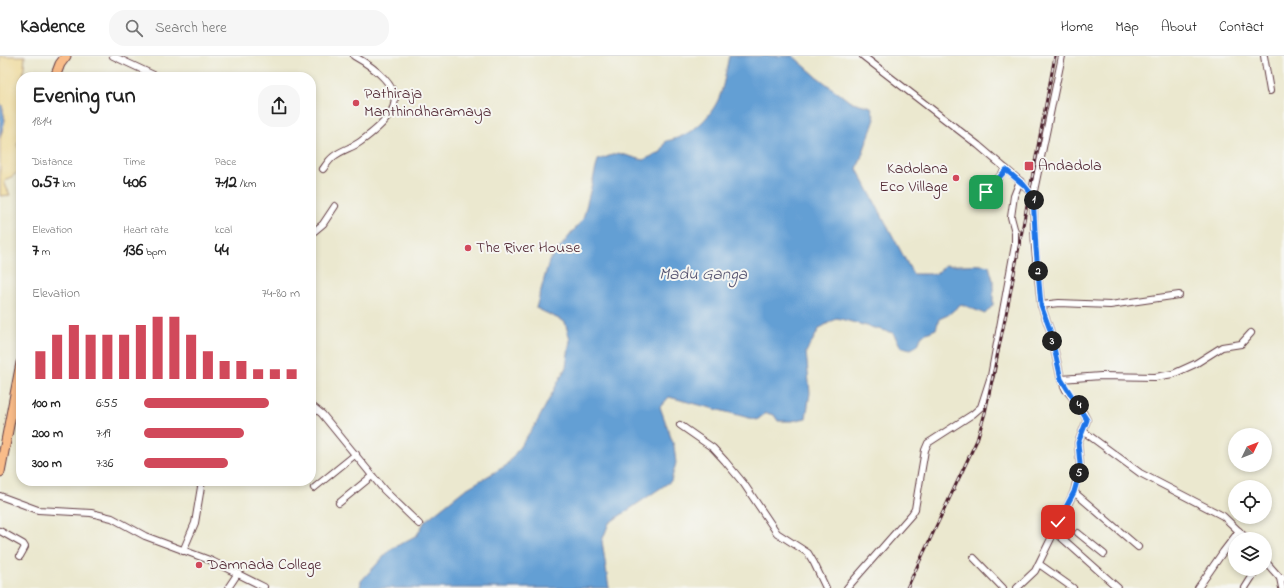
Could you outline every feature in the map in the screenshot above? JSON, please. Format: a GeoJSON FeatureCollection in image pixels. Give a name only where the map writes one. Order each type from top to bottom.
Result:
{"type":"FeatureCollection","features":[{"type":"Feature","properties":{"kind":"highway"},"geometry":{"type":"LineString","coordinates":[[57,72],[60,64],[66,56]]}},
{"type":"Feature","properties":{"kind":"highway"},"geometry":{"type":"LineString","coordinates":[[0,472],[16,415]]}},
{"type":"Feature","properties":{"kind":"street"},"geometry":{"type":"LineString","coordinates":[[112,56],[147,72]]}},
{"type":"Feature","properties":{"kind":"street"},"geometry":{"type":"LineString","coordinates":[[323,168],[332,157],[359,143],[392,111],[394,101],[392,92],[382,75],[354,56]]}},
{"type":"Feature","properties":{"kind":"street"},"geometry":{"type":"LineString","coordinates":[[864,56],[945,118],[1020,181],[1033,196]]}},
{"type":"Feature","properties":{"kind":"street"},"geometry":{"type":"LineString","coordinates":[[1017,588],[1031,576],[1039,564],[1074,492],[1080,464],[1078,443],[1087,420],[1061,379],[1050,330],[1041,305],[1036,248],[1033,196],[1062,56]]}},
{"type":"Feature","properties":{"kind":"street"},"geometry":{"type":"LineString","coordinates":[[1264,56],[1270,91]]}},
{"type":"Feature","properties":{"kind":"street"},"geometry":{"type":"LineString","coordinates":[[986,192],[1006,170]]}},
{"type":"Feature","properties":{"kind":"street"},"geometry":{"type":"LineString","coordinates":[[847,588],[915,509],[925,450],[928,444],[981,407],[991,376],[1015,245],[1015,232],[1011,218],[1014,196],[1020,181]]}},
{"type":"Feature","properties":{"kind":"street"},"geometry":{"type":"LineString","coordinates":[[316,230],[323,224],[335,206]]}},
{"type":"Feature","properties":{"kind":"street"},"geometry":{"type":"LineString","coordinates":[[1041,305],[1059,303],[1110,305],[1179,295]]}},
{"type":"Feature","properties":{"kind":"street"},"geometry":{"type":"LineString","coordinates":[[1061,379],[1101,376],[1155,377],[1173,374],[1195,364],[1222,347],[1241,344],[1251,333]]}},
{"type":"Feature","properties":{"kind":"street"},"geometry":{"type":"LineString","coordinates":[[316,409],[322,414],[356,454],[384,490],[419,524]]}},
{"type":"Feature","properties":{"kind":"street"},"geometry":{"type":"LineString","coordinates":[[680,425],[713,448],[725,461],[744,484],[777,533],[808,553],[826,588]]}},
{"type":"Feature","properties":{"kind":"street"},"geometry":{"type":"LineString","coordinates":[[1083,430],[1140,473],[1223,516],[1240,531],[1223,552],[1198,588]]}},
{"type":"Feature","properties":{"kind":"street"},"geometry":{"type":"LineString","coordinates":[[314,488],[356,454]]}},
{"type":"Feature","properties":{"kind":"street"},"geometry":{"type":"LineString","coordinates":[[339,503],[372,476]]}},
{"type":"Feature","properties":{"kind":"street"},"geometry":{"type":"LineString","coordinates":[[183,551],[195,523],[201,486]]}},
{"type":"Feature","properties":{"kind":"street"},"geometry":{"type":"LineString","coordinates":[[1074,492],[1138,547]]}},
{"type":"Feature","properties":{"kind":"street"},"geometry":{"type":"LineString","coordinates":[[0,496],[38,510],[91,513],[112,518],[126,527],[183,551],[198,555],[238,573],[264,587]]}},
{"type":"Feature","properties":{"kind":"street"},"geometry":{"type":"LineString","coordinates":[[0,531],[23,544],[25,547],[20,556]]}},
{"type":"Feature","properties":{"kind":"street"},"geometry":{"type":"LineString","coordinates":[[1054,531],[1118,588]]}},
{"type":"Feature","properties":{"kind":"street"},"geometry":{"type":"LineString","coordinates":[[1078,533],[1104,554]]}},
{"type":"Feature","properties":{"kind":"street"},"geometry":{"type":"LineString","coordinates":[[1080,553],[1089,543]]}},
{"type":"Feature","properties":{"kind":"street"},"geometry":{"type":"LineString","coordinates":[[974,558],[1003,588]]}},
{"type":"Feature","properties":{"kind":"street"},"geometry":{"type":"LineString","coordinates":[[1039,564],[1073,588]]}},
{"type":"Feature","properties":{"kind":"street"},"geometry":{"type":"LineString","coordinates":[[1272,568],[1282,578],[1282,588]]}},
{"type":"Feature","properties":{"kind":"street"},"geometry":{"type":"LineString","coordinates":[[228,588],[238,573]]}},
{"type":"Feature","properties":{"kind":"street"},"geometry":{"type":"LineString","coordinates":[[1245,588],[1253,576]]}},
{"type":"Feature","properties":{"kind":"sand"},"geometry":{"type":"Polygon","coordinates":[[[0,56],[25,56],[23,72],[16,72],[16,174],[4,182],[10,195],[0,196],[0,138],[5,120],[2,105],[0,103],[0,56]]]}},
{"type":"Feature","properties":{"kind":"water","name":"Madu Ganga"},"geometry":{"type":"Polygon","coordinates":[[[729,56],[793,56],[849,101],[871,107],[875,119],[857,169],[913,274],[936,274],[946,265],[989,266],[993,280],[993,305],[985,314],[961,304],[948,315],[939,319],[936,329],[922,335],[918,345],[911,349],[901,347],[893,333],[837,318],[820,328],[806,352],[810,393],[806,418],[792,421],[778,421],[774,415],[766,413],[757,420],[669,397],[660,407],[674,446],[676,463],[671,481],[609,523],[602,541],[609,588],[360,588],[361,581],[391,549],[417,535],[425,521],[464,490],[507,465],[537,422],[566,367],[570,340],[565,322],[536,308],[549,261],[583,219],[598,160],[618,153],[643,160],[661,152],[666,141],[683,136],[697,126],[710,113],[719,98],[724,83],[729,56]]]}},
{"type":"Feature","properties":{"kind":"water"},"geometry":{"type":"Polygon","coordinates":[[[0,103],[2,105],[5,120],[0,138],[0,103]]]}},
{"type":"Feature","properties":{"kind":"railway"},"geometry":{"type":"LineString","coordinates":[[907,588],[977,440],[985,413],[1009,300],[1055,56]]}},
{"type":"Feature","properties":{"kind":"place","name":"Pathiraja Manthindharamaya"},"geometry":{"type":"Point","coordinates":[356,103]}},
{"type":"Feature","properties":{"kind":"place","name":"Andadola"},"geometry":{"type":"Point","coordinates":[1029,166]}},
{"type":"Feature","properties":{"kind":"place","name":"Kadolana Eco Village"},"geometry":{"type":"Point","coordinates":[956,178]}},
{"type":"Feature","properties":{"kind":"place","name":"The River House"},"geometry":{"type":"Point","coordinates":[468,248]}},
{"type":"Feature","properties":{"kind":"place","name":"Damnada College"},"geometry":{"type":"Point","coordinates":[199,565]}},
{"type":"Feature","properties":{"kind":"route"},"geometry":{"type":"LineString","coordinates":[[986,192],[1006,170],[1024,185],[1033,196],[1036,221],[1036,248],[1040,302],[1050,330],[1061,379],[1066,390],[1073,400],[1079,405],[1087,420],[1078,443],[1080,464],[1078,478],[1074,492],[1058,522]]}}]}
